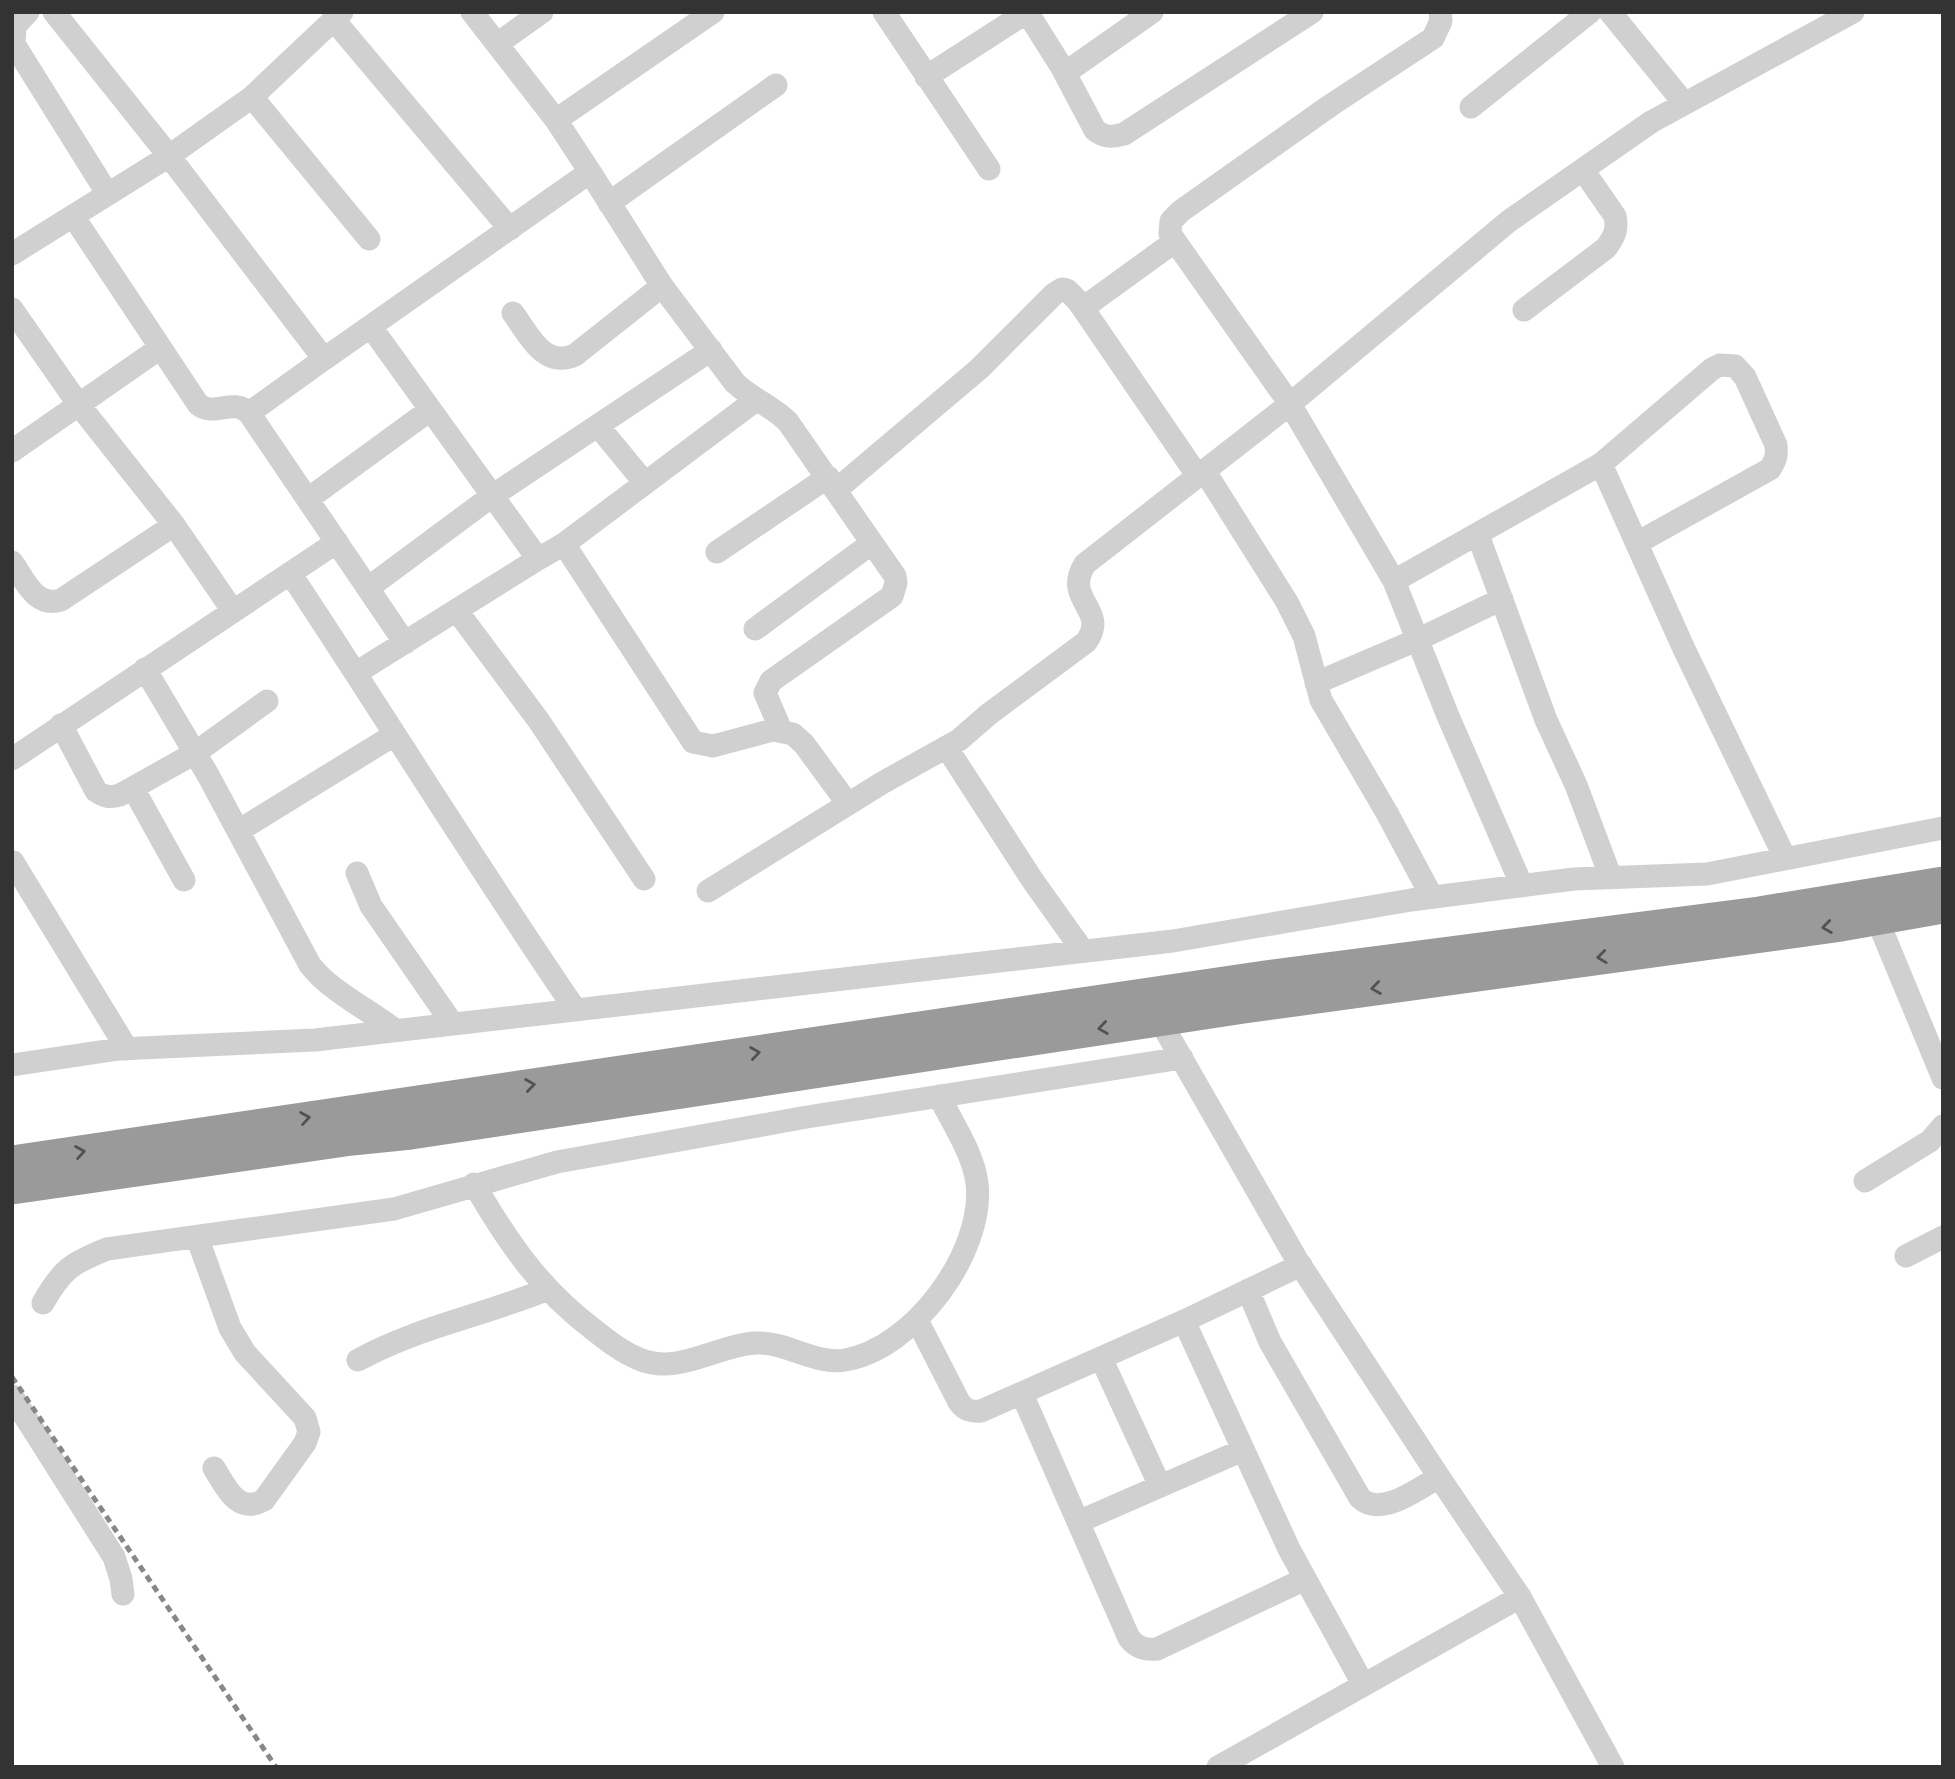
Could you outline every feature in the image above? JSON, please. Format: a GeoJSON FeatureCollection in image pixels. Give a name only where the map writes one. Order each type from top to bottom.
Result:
{"type":"FeatureCollection","features":[{"type":"Feature","properties":{"kind":"highway"},"geometry":{"type":"LineString","coordinates":[[12,1162],[1265,977],[1759,913],[1943,883]]}},
{"type":"Feature","properties":{"kind":"highway"},"geometry":{"type":"LineString","coordinates":[[12,1188],[352,1139],[411,1133],[1159,1019],[1877,919],[1943,907]]}},
{"type":"Feature","properties":{"kind":"street"},"geometry":{"type":"LineString","coordinates":[[28,12],[15,26],[14,44],[107,193]]}},
{"type":"Feature","properties":{"kind":"street"},"geometry":{"type":"LineString","coordinates":[[54,12],[169,156],[324,359]]}},
{"type":"Feature","properties":{"kind":"street"},"geometry":{"type":"LineString","coordinates":[[472,12],[556,120],[662,286],[735,383],[756,400],[770,406],[788,422],[895,576],[896,588],[892,596],[771,681],[765,693],[781,730]]}},
{"type":"Feature","properties":{"kind":"street"},"geometry":{"type":"LineString","coordinates":[[497,44],[542,12]]}},
{"type":"Feature","properties":{"kind":"street"},"geometry":{"type":"LineString","coordinates":[[556,120],[713,12]]}},
{"type":"Feature","properties":{"kind":"street"},"geometry":{"type":"LineString","coordinates":[[884,12],[989,169]]}},
{"type":"Feature","properties":{"kind":"street"},"geometry":{"type":"LineString","coordinates":[[926,78],[1027,12],[1065,73],[1095,130],[1103,136],[1113,137],[1124,134],[1312,12]]}},
{"type":"Feature","properties":{"kind":"street"},"geometry":{"type":"LineString","coordinates":[[1065,73],[1152,12]]}},
{"type":"Feature","properties":{"kind":"street"},"geometry":{"type":"LineString","coordinates":[[1440,12],[1441,21],[1433,38],[1331,105],[1181,211],[1171,221],[1170,234],[1290,404],[1394,581],[1448,716],[1522,886]]}},
{"type":"Feature","properties":{"kind":"street"},"geometry":{"type":"LineString","coordinates":[[1471,107],[1590,12]]}},
{"type":"Feature","properties":{"kind":"street"},"geometry":{"type":"LineString","coordinates":[[1610,12],[1684,103]]}},
{"type":"Feature","properties":{"kind":"street"},"geometry":{"type":"LineString","coordinates":[[708,891],[902,771],[947,748],[1086,642],[1094,626],[1093,618],[1078,591],[1080,572],[1085,564],[1290,404],[1509,221],[1650,122],[1853,12]]}},
{"type":"Feature","properties":{"kind":"street"},"geometry":{"type":"LineString","coordinates":[[12,254],[169,156],[252,97],[338,16],[510,229]]}},
{"type":"Feature","properties":{"kind":"street"},"geometry":{"type":"LineString","coordinates":[[609,202],[776,85]]}},
{"type":"Feature","properties":{"kind":"street"},"geometry":{"type":"LineString","coordinates":[[252,97],[369,239]]}},
{"type":"Feature","properties":{"kind":"street"},"geometry":{"type":"LineString","coordinates":[[1524,310],[1606,248],[1615,236],[1615,216],[1583,170]]}},
{"type":"Feature","properties":{"kind":"street"},"geometry":{"type":"LineString","coordinates":[[249,413],[590,172]]}},
{"type":"Feature","properties":{"kind":"street"},"geometry":{"type":"LineString","coordinates":[[73,216],[203,409],[218,410],[235,406],[249,413],[405,643]]}},
{"type":"Feature","properties":{"kind":"street"},"geometry":{"type":"LineString","coordinates":[[1083,308],[1174,242]]}},
{"type":"Feature","properties":{"kind":"street"},"geometry":{"type":"LineString","coordinates":[[513,313],[545,354],[564,360],[575,355],[662,286]]}},
{"type":"Feature","properties":{"kind":"street"},"geometry":{"type":"LineString","coordinates":[[717,552],[832,484],[979,369],[1054,294],[1062,289],[1067,290],[1083,308],[1200,473],[1287,602],[1304,636],[1321,700],[1331,721],[1387,813],[1432,897]]}},
{"type":"Feature","properties":{"kind":"street"},"geometry":{"type":"LineString","coordinates":[[12,309],[79,405],[174,525],[233,611]]}},
{"type":"Feature","properties":{"kind":"street"},"geometry":{"type":"LineString","coordinates":[[371,327],[538,559]]}},
{"type":"Feature","properties":{"kind":"street"},"geometry":{"type":"LineString","coordinates":[[12,451],[160,348]]}},
{"type":"Feature","properties":{"kind":"street"},"geometry":{"type":"LineString","coordinates":[[368,588],[492,496],[711,350]]}},
{"type":"Feature","properties":{"kind":"street"},"geometry":{"type":"LineString","coordinates":[[1394,581],[1601,464],[1720,365],[1735,366],[1745,377],[1776,445],[1774,463],[1770,469],[1637,543]]}},
{"type":"Feature","properties":{"kind":"street"},"geometry":{"type":"LineString","coordinates":[[356,673],[564,544],[756,400]]}},
{"type":"Feature","properties":{"kind":"street"},"geometry":{"type":"LineString","coordinates":[[308,499],[430,410]]}},
{"type":"Feature","properties":{"kind":"street"},"geometry":{"type":"LineString","coordinates":[[598,426],[645,483]]}},
{"type":"Feature","properties":{"kind":"street"},"geometry":{"type":"LineString","coordinates":[[1601,464],[1689,660],[1785,859]]}},
{"type":"Feature","properties":{"kind":"street"},"geometry":{"type":"LineString","coordinates":[[12,562],[34,593],[42,601],[51,603],[61,600],[174,525]]}},
{"type":"Feature","properties":{"kind":"street"},"geometry":{"type":"LineString","coordinates":[[1478,535],[1546,720],[1576,785],[1611,878]]}},
{"type":"Feature","properties":{"kind":"street"},"geometry":{"type":"LineString","coordinates":[[12,759],[337,542]]}},
{"type":"Feature","properties":{"kind":"street"},"geometry":{"type":"LineString","coordinates":[[755,629],[872,543]]}},
{"type":"Feature","properties":{"kind":"street"},"geometry":{"type":"LineString","coordinates":[[564,544],[693,742],[713,746],[773,730],[793,734],[804,744],[848,804]]}},
{"type":"Feature","properties":{"kind":"street"},"geometry":{"type":"LineString","coordinates":[[290,573],[480,869],[575,1009]]}},
{"type":"Feature","properties":{"kind":"street"},"geometry":{"type":"LineString","coordinates":[[1316,683],[1419,639],[1502,599]]}},
{"type":"Feature","properties":{"kind":"street"},"geometry":{"type":"LineString","coordinates":[[457,611],[538,721],[644,878]]}},
{"type":"Feature","properties":{"kind":"street"},"geometry":{"type":"LineString","coordinates":[[145,669],[195,753],[310,965],[320,978],[335,990],[372,1012],[395,1030]]}},
{"type":"Feature","properties":{"kind":"street"},"geometry":{"type":"LineString","coordinates":[[61,725],[96,791],[111,798],[195,753],[267,701]]}},
{"type":"Feature","properties":{"kind":"street"},"geometry":{"type":"LineString","coordinates":[[238,831],[394,735]]}},
{"type":"Feature","properties":{"kind":"street"},"geometry":{"type":"LineString","coordinates":[[947,748],[1033,881],[1083,951]]}},
{"type":"Feature","properties":{"kind":"street"},"geometry":{"type":"LineString","coordinates":[[133,788],[184,880]]}},
{"type":"Feature","properties":{"kind":"street"},"geometry":{"type":"LineString","coordinates":[[12,1065],[127,1049],[315,1040],[1173,941],[1432,897],[1574,879],[1707,874],[1943,828]]}},
{"type":"Feature","properties":{"kind":"street"},"geometry":{"type":"LineString","coordinates":[[13,862],[127,1049]]}},
{"type":"Feature","properties":{"kind":"street"},"geometry":{"type":"LineString","coordinates":[[357,873],[371,906],[453,1023]]}},
{"type":"Feature","properties":{"kind":"street"},"geometry":{"type":"LineString","coordinates":[[1877,919],[1943,1078]]}},
{"type":"Feature","properties":{"kind":"street"},"geometry":{"type":"LineString","coordinates":[[1159,1019],[1301,1265],[1520,1597],[1613,1767]]}},
{"type":"Feature","properties":{"kind":"street"},"geometry":{"type":"LineString","coordinates":[[43,1303],[53,1285],[76,1262],[107,1249],[394,1209],[557,1161],[807,1116],[1182,1058]]}},
{"type":"Feature","properties":{"kind":"street"},"geometry":{"type":"LineString","coordinates":[[474,1184],[519,1257],[548,1289],[580,1319],[616,1346],[649,1363],[671,1363],[745,1344],[760,1343],[840,1361],[871,1352],[898,1337],[917,1320],[943,1287],[962,1256],[973,1230],[977,1183],[973,1167],[939,1096]]}},
{"type":"Feature","properties":{"kind":"street"},"geometry":{"type":"LineString","coordinates":[[1865,1181],[1930,1141],[1943,1126]]}},
{"type":"Feature","properties":{"kind":"street"},"geometry":{"type":"LineString","coordinates":[[197,1237],[230,1328],[245,1353],[305,1418],[308,1427],[305,1443],[264,1500],[256,1504],[249,1505],[234,1499],[214,1468]]}},
{"type":"Feature","properties":{"kind":"street"},"geometry":{"type":"LineString","coordinates":[[1906,1256],[1943,1237]]}},
{"type":"Feature","properties":{"kind":"street"},"geometry":{"type":"LineString","coordinates":[[917,1320],[964,1409],[981,1411],[1184,1321],[1301,1265]]}},
{"type":"Feature","properties":{"kind":"street"},"geometry":{"type":"LineString","coordinates":[[358,1360],[407,1336],[489,1311],[548,1289]]}},
{"type":"Feature","properties":{"kind":"street"},"geometry":{"type":"LineString","coordinates":[[1248,1290],[1270,1342],[1360,1498],[1371,1505],[1390,1503],[1439,1477]]}},
{"type":"Feature","properties":{"kind":"street"},"geometry":{"type":"LineString","coordinates":[[1184,1321],[1305,1579],[1363,1684]]}},
{"type":"Feature","properties":{"kind":"street"},"geometry":{"type":"LineString","coordinates":[[1101,1358],[1160,1486]]}},
{"type":"Feature","properties":{"kind":"street"},"geometry":{"type":"LineString","coordinates":[[1022,1394],[1129,1639],[1141,1648],[1157,1649],[1305,1579]]}},
{"type":"Feature","properties":{"kind":"street"},"geometry":{"type":"LineString","coordinates":[[12,1396],[114,1557],[123,1594]]}},
{"type":"Feature","properties":{"kind":"street"},"geometry":{"type":"LineString","coordinates":[[1078,1522],[1243,1450]]}},
{"type":"Feature","properties":{"kind":"street"},"geometry":{"type":"LineString","coordinates":[[1218,1767],[1520,1597]]}},
{"type":"Feature","properties":{"kind":"railway"},"geometry":{"type":"LineString","coordinates":[[12,1377],[276,1767]]}}]}
